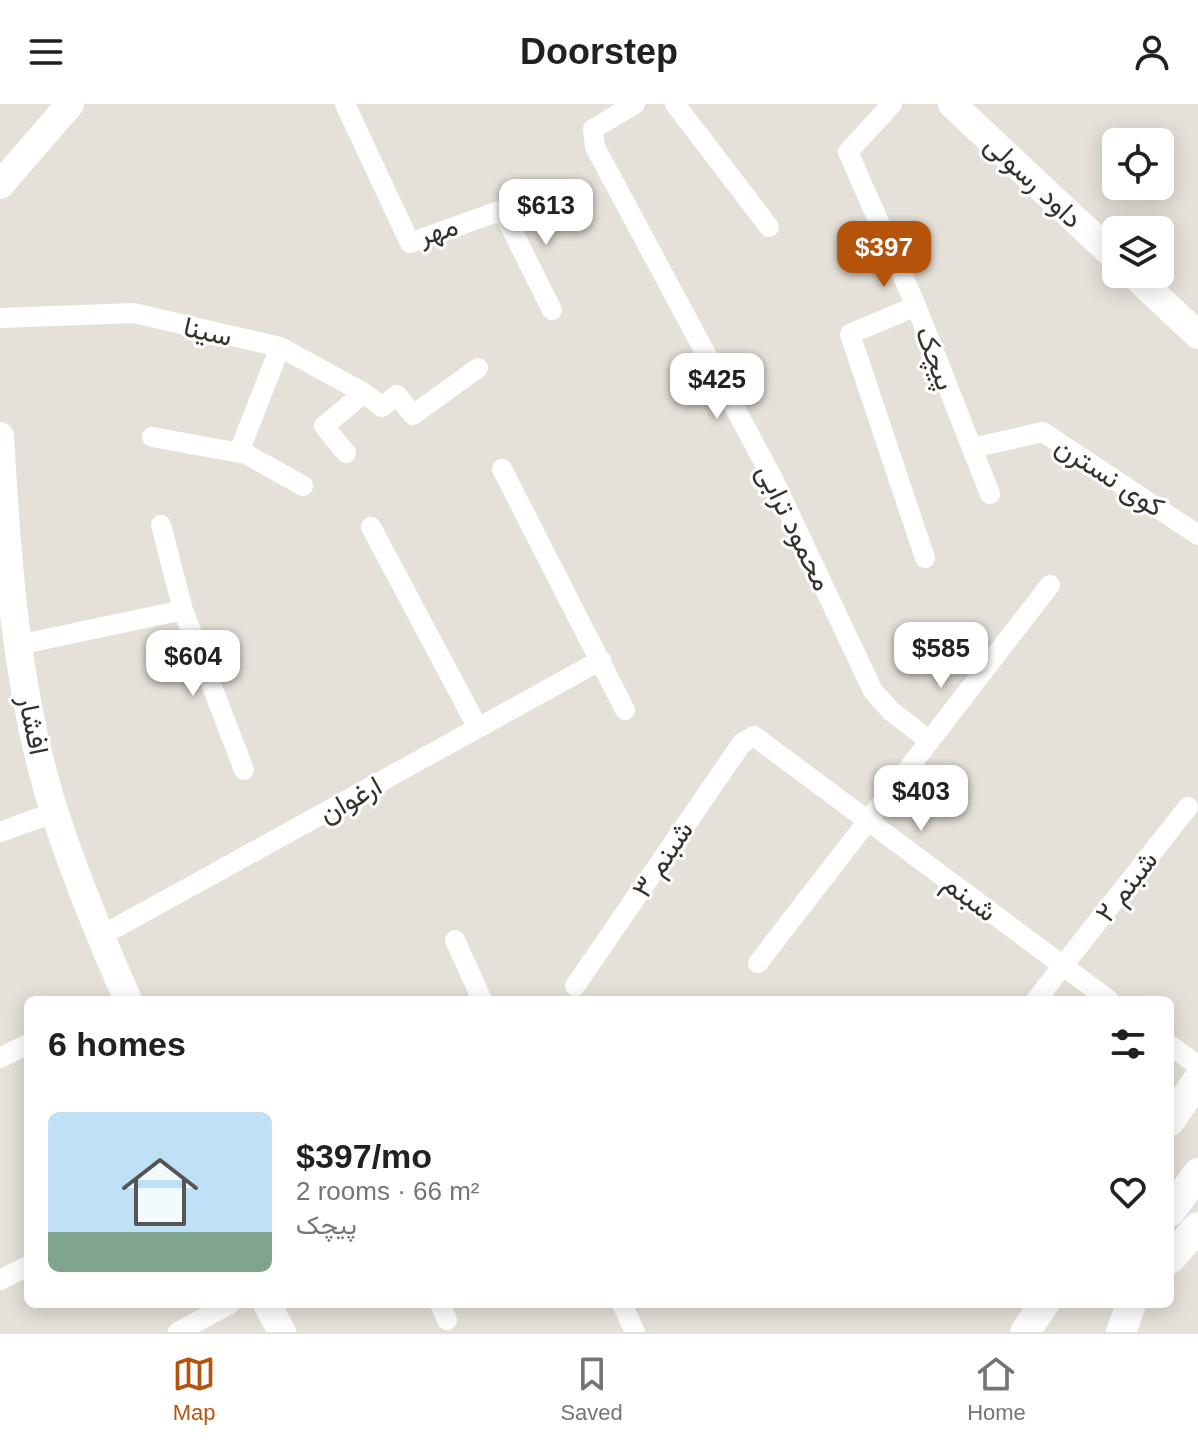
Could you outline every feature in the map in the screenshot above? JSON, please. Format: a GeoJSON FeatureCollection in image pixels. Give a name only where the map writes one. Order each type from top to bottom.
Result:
{"type":"FeatureCollection","features":[{"type":"Feature","properties":{"kind":"main road"},"geometry":{"type":"LineString","coordinates":[[1174,1115],[1198,1080]]}},
{"type":"Feature","properties":{"kind":"main road"},"geometry":{"type":"LineString","coordinates":[[1174,1206],[1198,1173]]}},
{"type":"Feature","properties":{"kind":"main road"},"geometry":{"type":"LineString","coordinates":[[1174,1254],[1198,1227]]}},
{"type":"Feature","properties":{"kind":"main road"},"geometry":{"type":"LineString","coordinates":[[1025,1332],[1042,1308]]}},
{"type":"Feature","properties":{"kind":"main road"},"geometry":{"type":"LineString","coordinates":[[1046,1308],[1051,1332]]}},
{"type":"Feature","properties":{"kind":"main road"},"geometry":{"type":"LineString","coordinates":[[1121,1332],[1130,1308]]}},
{"type":"Feature","properties":{"kind":"street"},"geometry":{"type":"LineString","coordinates":[[0,185],[69,104]]}},
{"type":"Feature","properties":{"kind":"street","name":"مهر"},"geometry":{"type":"LineString","coordinates":[[345,104],[410,243],[502,210],[552,310]]}},
{"type":"Feature","properties":{"kind":"street","name":"محمود ترابی"},"geometry":{"type":"LineString","coordinates":[[635,104],[593,129],[595,147],[773,479],[873,691],[891,711],[930,741]]}},
{"type":"Feature","properties":{"kind":"street"},"geometry":{"type":"LineString","coordinates":[[675,104],[769,227]]}},
{"type":"Feature","properties":{"kind":"street","name":"پیچک"},"geometry":{"type":"LineString","coordinates":[[892,104],[848,152],[916,306],[990,494]]}},
{"type":"Feature","properties":{"kind":"street","name":"داود رسولی"},"geometry":{"type":"LineString","coordinates":[[952,104],[1102,245]]}},
{"type":"Feature","properties":{"kind":"street"},"geometry":{"type":"LineString","coordinates":[[1148,288],[1198,335]]}},
{"type":"Feature","properties":{"kind":"street"},"geometry":{"type":"LineString","coordinates":[[916,306],[850,334],[925,558]]}},
{"type":"Feature","properties":{"kind":"street","name":"سینا"},"geometry":{"type":"LineString","coordinates":[[0,318],[134,313],[280,347],[364,393],[382,407],[397,395],[413,415],[478,368]]}},
{"type":"Feature","properties":{"kind":"street"},"geometry":{"type":"LineString","coordinates":[[246,454],[241,447],[243,440],[280,347]]}},
{"type":"Feature","properties":{"kind":"street"},"geometry":{"type":"LineString","coordinates":[[346,453],[324,426],[364,393]]}},
{"type":"Feature","properties":{"kind":"street","name":"کوی نسترن"},"geometry":{"type":"LineString","coordinates":[[972,448],[1043,432],[1198,535]]}},
{"type":"Feature","properties":{"kind":"street","name":"افشار"},"geometry":{"type":"LineString","coordinates":[[0,436],[3,536],[34,730],[55,812],[122,996]]}},
{"type":"Feature","properties":{"kind":"street"},"geometry":{"type":"LineString","coordinates":[[152,437],[246,454],[303,486]]}},
{"type":"Feature","properties":{"kind":"street"},"geometry":{"type":"LineString","coordinates":[[502,469],[625,710]]}},
{"type":"Feature","properties":{"kind":"street"},"geometry":{"type":"LineString","coordinates":[[161,525],[183,610],[244,770]]}},
{"type":"Feature","properties":{"kind":"street"},"geometry":{"type":"LineString","coordinates":[[371,527],[478,728]]}},
{"type":"Feature","properties":{"kind":"street"},"geometry":{"type":"LineString","coordinates":[[758,963],[1050,585]]}},
{"type":"Feature","properties":{"kind":"street"},"geometry":{"type":"LineString","coordinates":[[18,645],[183,610]]}},
{"type":"Feature","properties":{"kind":"street","name":"ارغوان"},"geometry":{"type":"LineString","coordinates":[[99,937],[601,660]]}},
{"type":"Feature","properties":{"kind":"street","name":"شبنم"},"geometry":{"type":"LineString","coordinates":[[754,736],[1104,996]]}},
{"type":"Feature","properties":{"kind":"street","name":"شبنم ۳"},"geometry":{"type":"LineString","coordinates":[[575,986],[742,743],[754,736]]}},
{"type":"Feature","properties":{"kind":"street","name":"شبنم ۲"},"geometry":{"type":"LineString","coordinates":[[1039,996],[1188,807]]}},
{"type":"Feature","properties":{"kind":"street"},"geometry":{"type":"LineString","coordinates":[[0,832],[55,812]]}},
{"type":"Feature","properties":{"kind":"street"},"geometry":{"type":"LineString","coordinates":[[455,940],[480,996]]}},
{"type":"Feature","properties":{"kind":"street"},"geometry":{"type":"LineString","coordinates":[[1174,1048],[1198,1066]]}},
{"type":"Feature","properties":{"kind":"street"},"geometry":{"type":"LineString","coordinates":[[0,1058],[24,1052]]}},
{"type":"Feature","properties":{"kind":"street"},"geometry":{"type":"LineString","coordinates":[[0,1280],[24,1268]]}},
{"type":"Feature","properties":{"kind":"street"},"geometry":{"type":"LineString","coordinates":[[178,1332],[223,1308]]}},
{"type":"Feature","properties":{"kind":"street"},"geometry":{"type":"LineString","coordinates":[[269,1308],[282,1332]]}},
{"type":"Feature","properties":{"kind":"street"},"geometry":{"type":"LineString","coordinates":[[624,1308],[635,1332]]}}]}
